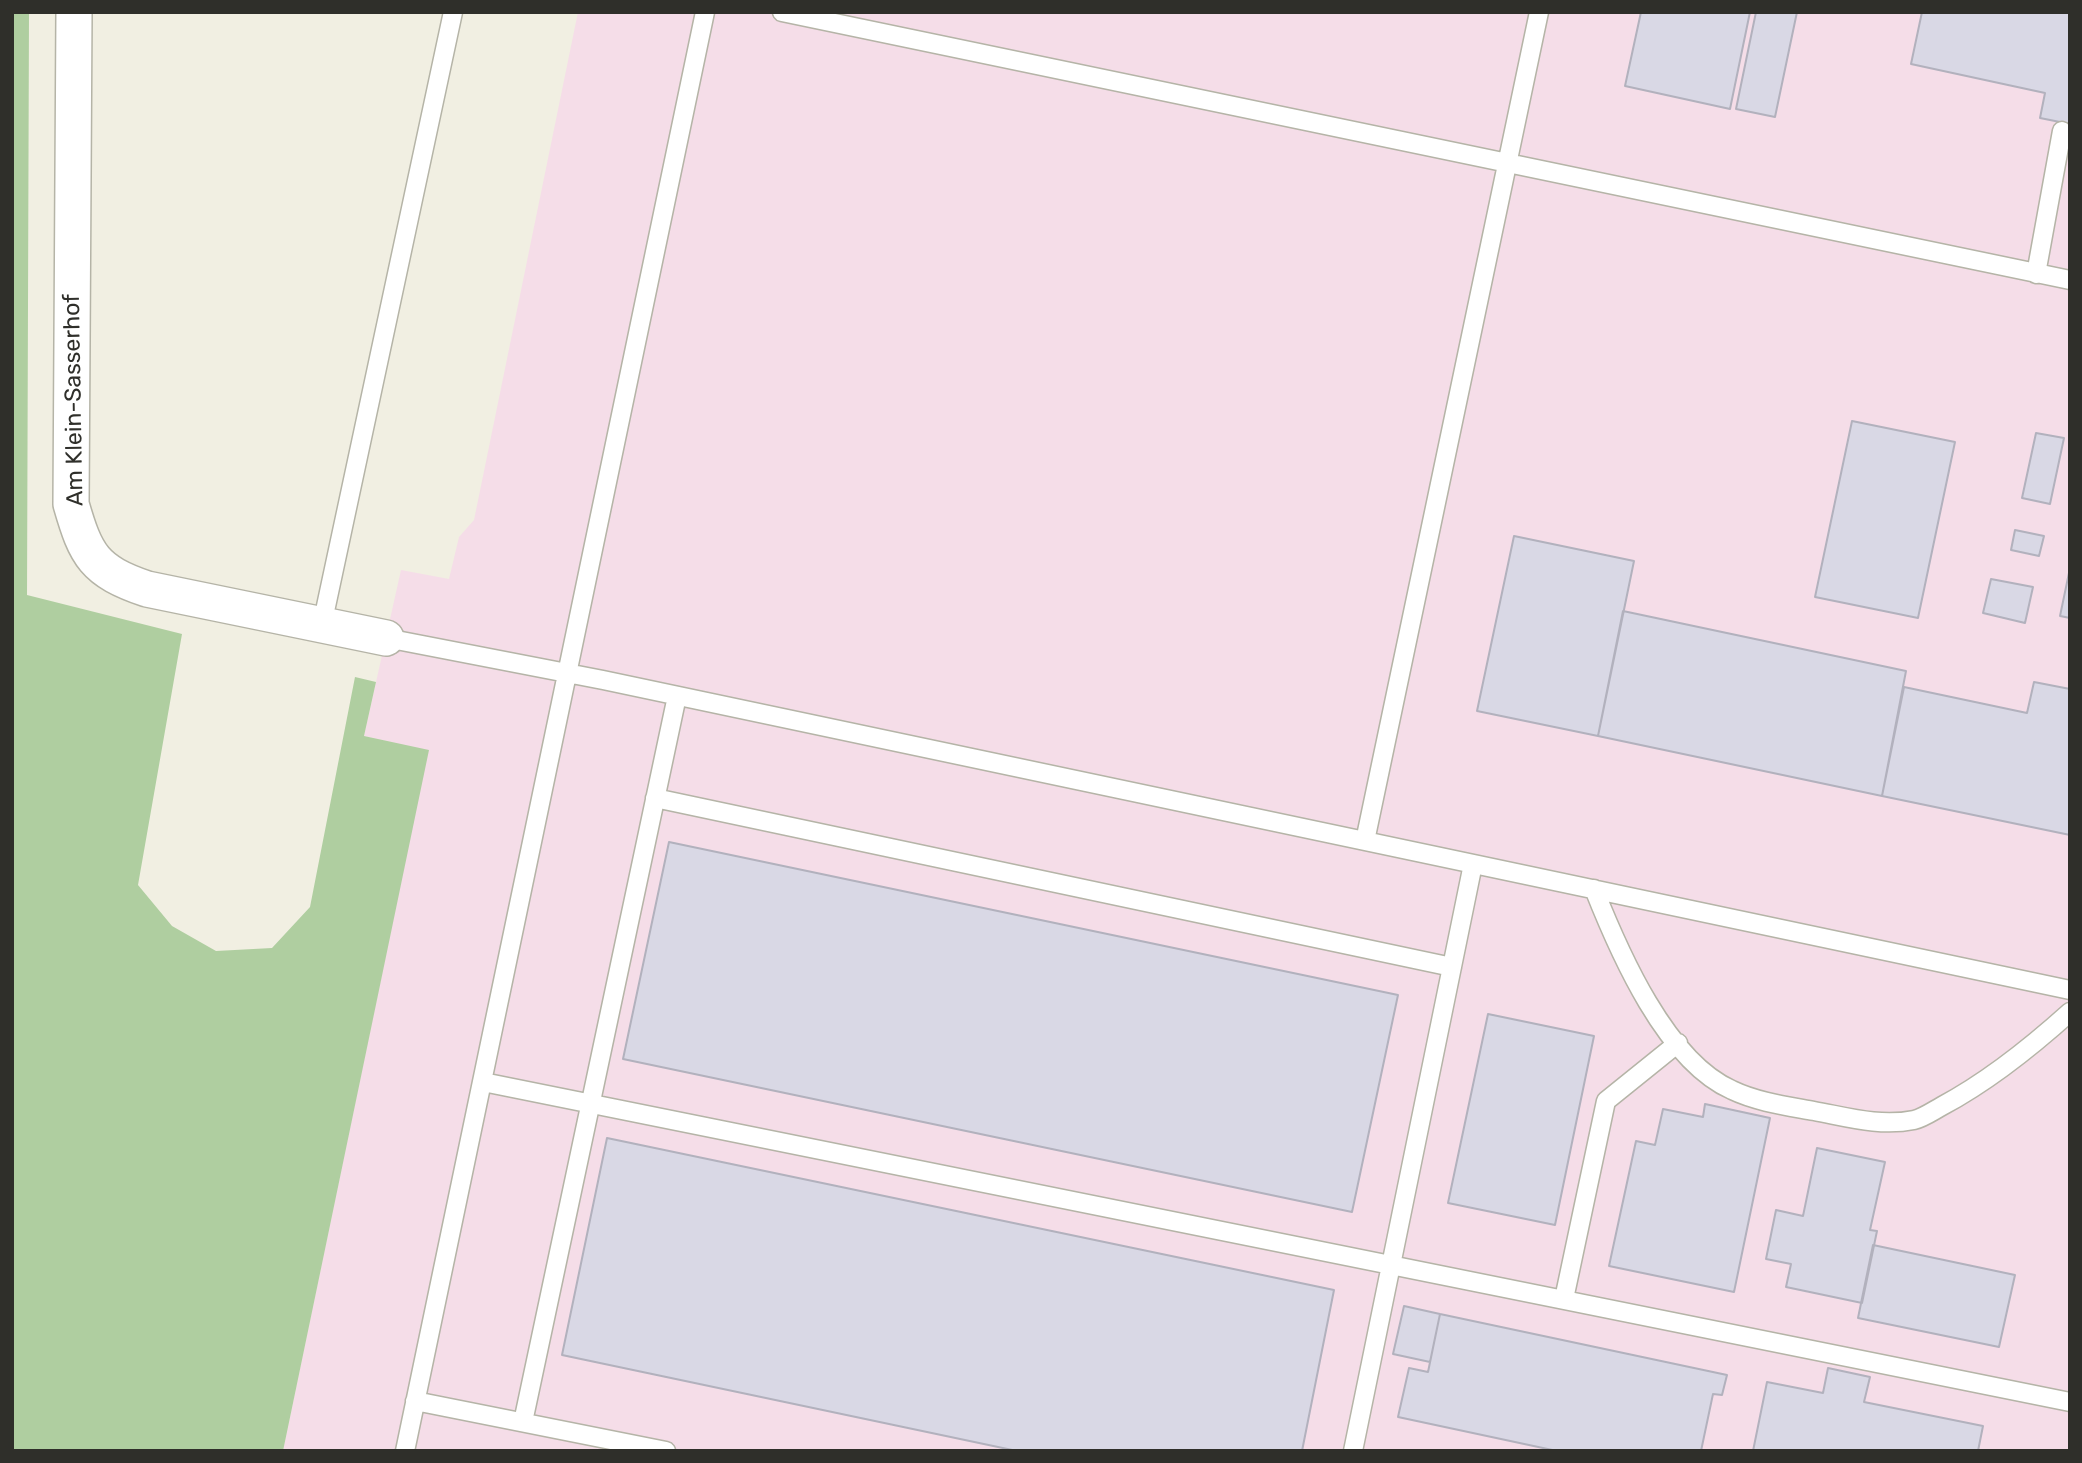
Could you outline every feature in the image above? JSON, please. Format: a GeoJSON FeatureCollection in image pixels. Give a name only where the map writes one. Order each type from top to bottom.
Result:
{"type":"FeatureCollection","features":[{"type":"Feature","properties":{"kind":"street","name":"Am Klein-Sasserhof"},"geometry":{"type":"LineString","coordinates":[[74,12],[71,504],[83,545],[96,564],[118,579],[147,589],[386,638]]}},
{"type":"Feature","properties":{"kind":"lane"},"geometry":{"type":"LineString","coordinates":[[322,625],[453,12]]}},
{"type":"Feature","properties":{"kind":"lane"},"geometry":{"type":"LineString","coordinates":[[405,1451],[705,12]]}},
{"type":"Feature","properties":{"kind":"lane"},"geometry":{"type":"LineString","coordinates":[[782,12],[2070,281]]}},
{"type":"Feature","properties":{"kind":"lane"},"geometry":{"type":"LineString","coordinates":[[1365,841],[1539,12]]}},
{"type":"Feature","properties":{"kind":"lane"},"geometry":{"type":"LineString","coordinates":[[2036,274],[2062,131]]}},
{"type":"Feature","properties":{"kind":"lane"},"geometry":{"type":"LineString","coordinates":[[386,638],[677,696],[2070,989]]}},
{"type":"Feature","properties":{"kind":"lane"},"geometry":{"type":"LineString","coordinates":[[523,1422],[677,696]]}},
{"type":"Feature","properties":{"kind":"lane"},"geometry":{"type":"LineString","coordinates":[[655,798],[1452,967]]}},
{"type":"Feature","properties":{"kind":"lane"},"geometry":{"type":"LineString","coordinates":[[1353,1451],[1473,864]]}},
{"type":"Feature","properties":{"kind":"lane"},"geometry":{"type":"LineString","coordinates":[[1594,889],[1623,961],[1650,1007],[1695,1066],[1731,1090],[1779,1104],[1876,1123],[1916,1120],[1965,1094],[2024,1053],[2070,1012]]}},
{"type":"Feature","properties":{"kind":"lane"},"geometry":{"type":"LineString","coordinates":[[1564,1299],[1606,1101],[1678,1043]]}},
{"type":"Feature","properties":{"kind":"lane"},"geometry":{"type":"LineString","coordinates":[[483,1082],[2070,1402]]}},
{"type":"Feature","properties":{"kind":"lane"},"geometry":{"type":"LineString","coordinates":[[415,1401],[666,1451]]}},
{"type":"Feature","properties":{"kind":"shaded area"},"geometry":{"type":"Polygon","coordinates":[[[578,12],[2070,12],[2070,1451],[283,1451],[428,751],[364,736],[401,570],[449,579],[459,537],[474,520],[578,12]]]}},
{"type":"Feature","properties":{"kind":"green space"},"geometry":{"type":"Polygon","coordinates":[[[12,12],[29,12],[27,595],[182,634],[138,885],[172,926],[216,951],[272,948],[310,907],[355,677],[376,682],[364,736],[429,750],[283,1451],[12,1451],[12,12]]]}},
{"type":"Feature","properties":{"kind":"building"},"geometry":{"type":"Polygon","coordinates":[[[1641,12],[1750,12],[1730,109],[1625,86],[1641,12]]]}},
{"type":"Feature","properties":{"kind":"building"},"geometry":{"type":"Polygon","coordinates":[[[1756,12],[1797,12],[1775,117],[1736,109],[1756,12]]]}},
{"type":"Feature","properties":{"kind":"building"},"geometry":{"type":"Polygon","coordinates":[[[1922,12],[2070,12],[2070,124],[2040,118],[2045,93],[1911,64],[1922,12]]]}},
{"type":"Feature","properties":{"kind":"building"},"geometry":{"type":"Polygon","coordinates":[[[1852,421],[1955,442],[1918,618],[1815,597],[1852,421]]]}},
{"type":"Feature","properties":{"kind":"building"},"geometry":{"type":"Polygon","coordinates":[[[2036,433],[2064,438],[2050,504],[2022,498],[2036,433]]]}},
{"type":"Feature","properties":{"kind":"building"},"geometry":{"type":"Polygon","coordinates":[[[2015,530],[2044,536],[2039,556],[2011,550],[2015,530]]]}},
{"type":"Feature","properties":{"kind":"building"},"geometry":{"type":"Polygon","coordinates":[[[1514,536],[1634,561],[1598,736],[1477,711],[1514,536]]]}},
{"type":"Feature","properties":{"kind":"building"},"geometry":{"type":"Polygon","coordinates":[[[2070,568],[2070,618],[2060,616],[2070,568]]]}},
{"type":"Feature","properties":{"kind":"building"},"geometry":{"type":"Polygon","coordinates":[[[1991,579],[2033,587],[2025,623],[1983,613],[1991,579]]]}},
{"type":"Feature","properties":{"kind":"building"},"geometry":{"type":"Polygon","coordinates":[[[1623,611],[1906,671],[1882,796],[1598,736],[1623,611]]]}},
{"type":"Feature","properties":{"kind":"building"},"geometry":{"type":"Polygon","coordinates":[[[2034,682],[2070,689],[2070,835],[1882,796],[1904,687],[2027,713],[2034,682]]]}},
{"type":"Feature","properties":{"kind":"building"},"geometry":{"type":"Polygon","coordinates":[[[669,842],[1398,995],[1352,1212],[623,1059],[669,842]]]}},
{"type":"Feature","properties":{"kind":"building"},"geometry":{"type":"Polygon","coordinates":[[[1488,1014],[1594,1036],[1555,1225],[1448,1203],[1488,1014]]]}},
{"type":"Feature","properties":{"kind":"building"},"geometry":{"type":"Polygon","coordinates":[[[1705,1104],[1770,1118],[1734,1292],[1609,1266],[1636,1141],[1655,1145],[1663,1109],[1703,1117],[1705,1104]]]}},
{"type":"Feature","properties":{"kind":"building"},"geometry":{"type":"Polygon","coordinates":[[[607,1138],[1334,1290],[1302,1451],[1017,1451],[562,1355],[607,1138]]]}},
{"type":"Feature","properties":{"kind":"building"},"geometry":{"type":"Polygon","coordinates":[[[1817,1148],[1885,1162],[1870,1230],[1877,1231],[1862,1303],[1786,1287],[1791,1264],[1766,1259],[1776,1210],[1803,1216],[1817,1148]]]}},
{"type":"Feature","properties":{"kind":"building"},"geometry":{"type":"Polygon","coordinates":[[[1873,1245],[2015,1275],[1999,1347],[1858,1318],[1873,1245]]]}},
{"type":"Feature","properties":{"kind":"building"},"geometry":{"type":"Polygon","coordinates":[[[1404,1306],[1440,1314],[1430,1362],[1393,1354],[1404,1306]]]}},
{"type":"Feature","properties":{"kind":"building"},"geometry":{"type":"Polygon","coordinates":[[[1440,1314],[1727,1375],[1722,1395],[1713,1394],[1701,1451],[1557,1451],[1398,1417],[1409,1368],[1428,1372],[1440,1314]]]}},
{"type":"Feature","properties":{"kind":"building"},"geometry":{"type":"Polygon","coordinates":[[[1828,1368],[1870,1377],[1864,1402],[1983,1426],[1978,1451],[1753,1451],[1767,1382],[1823,1393],[1828,1368]]]}}]}
